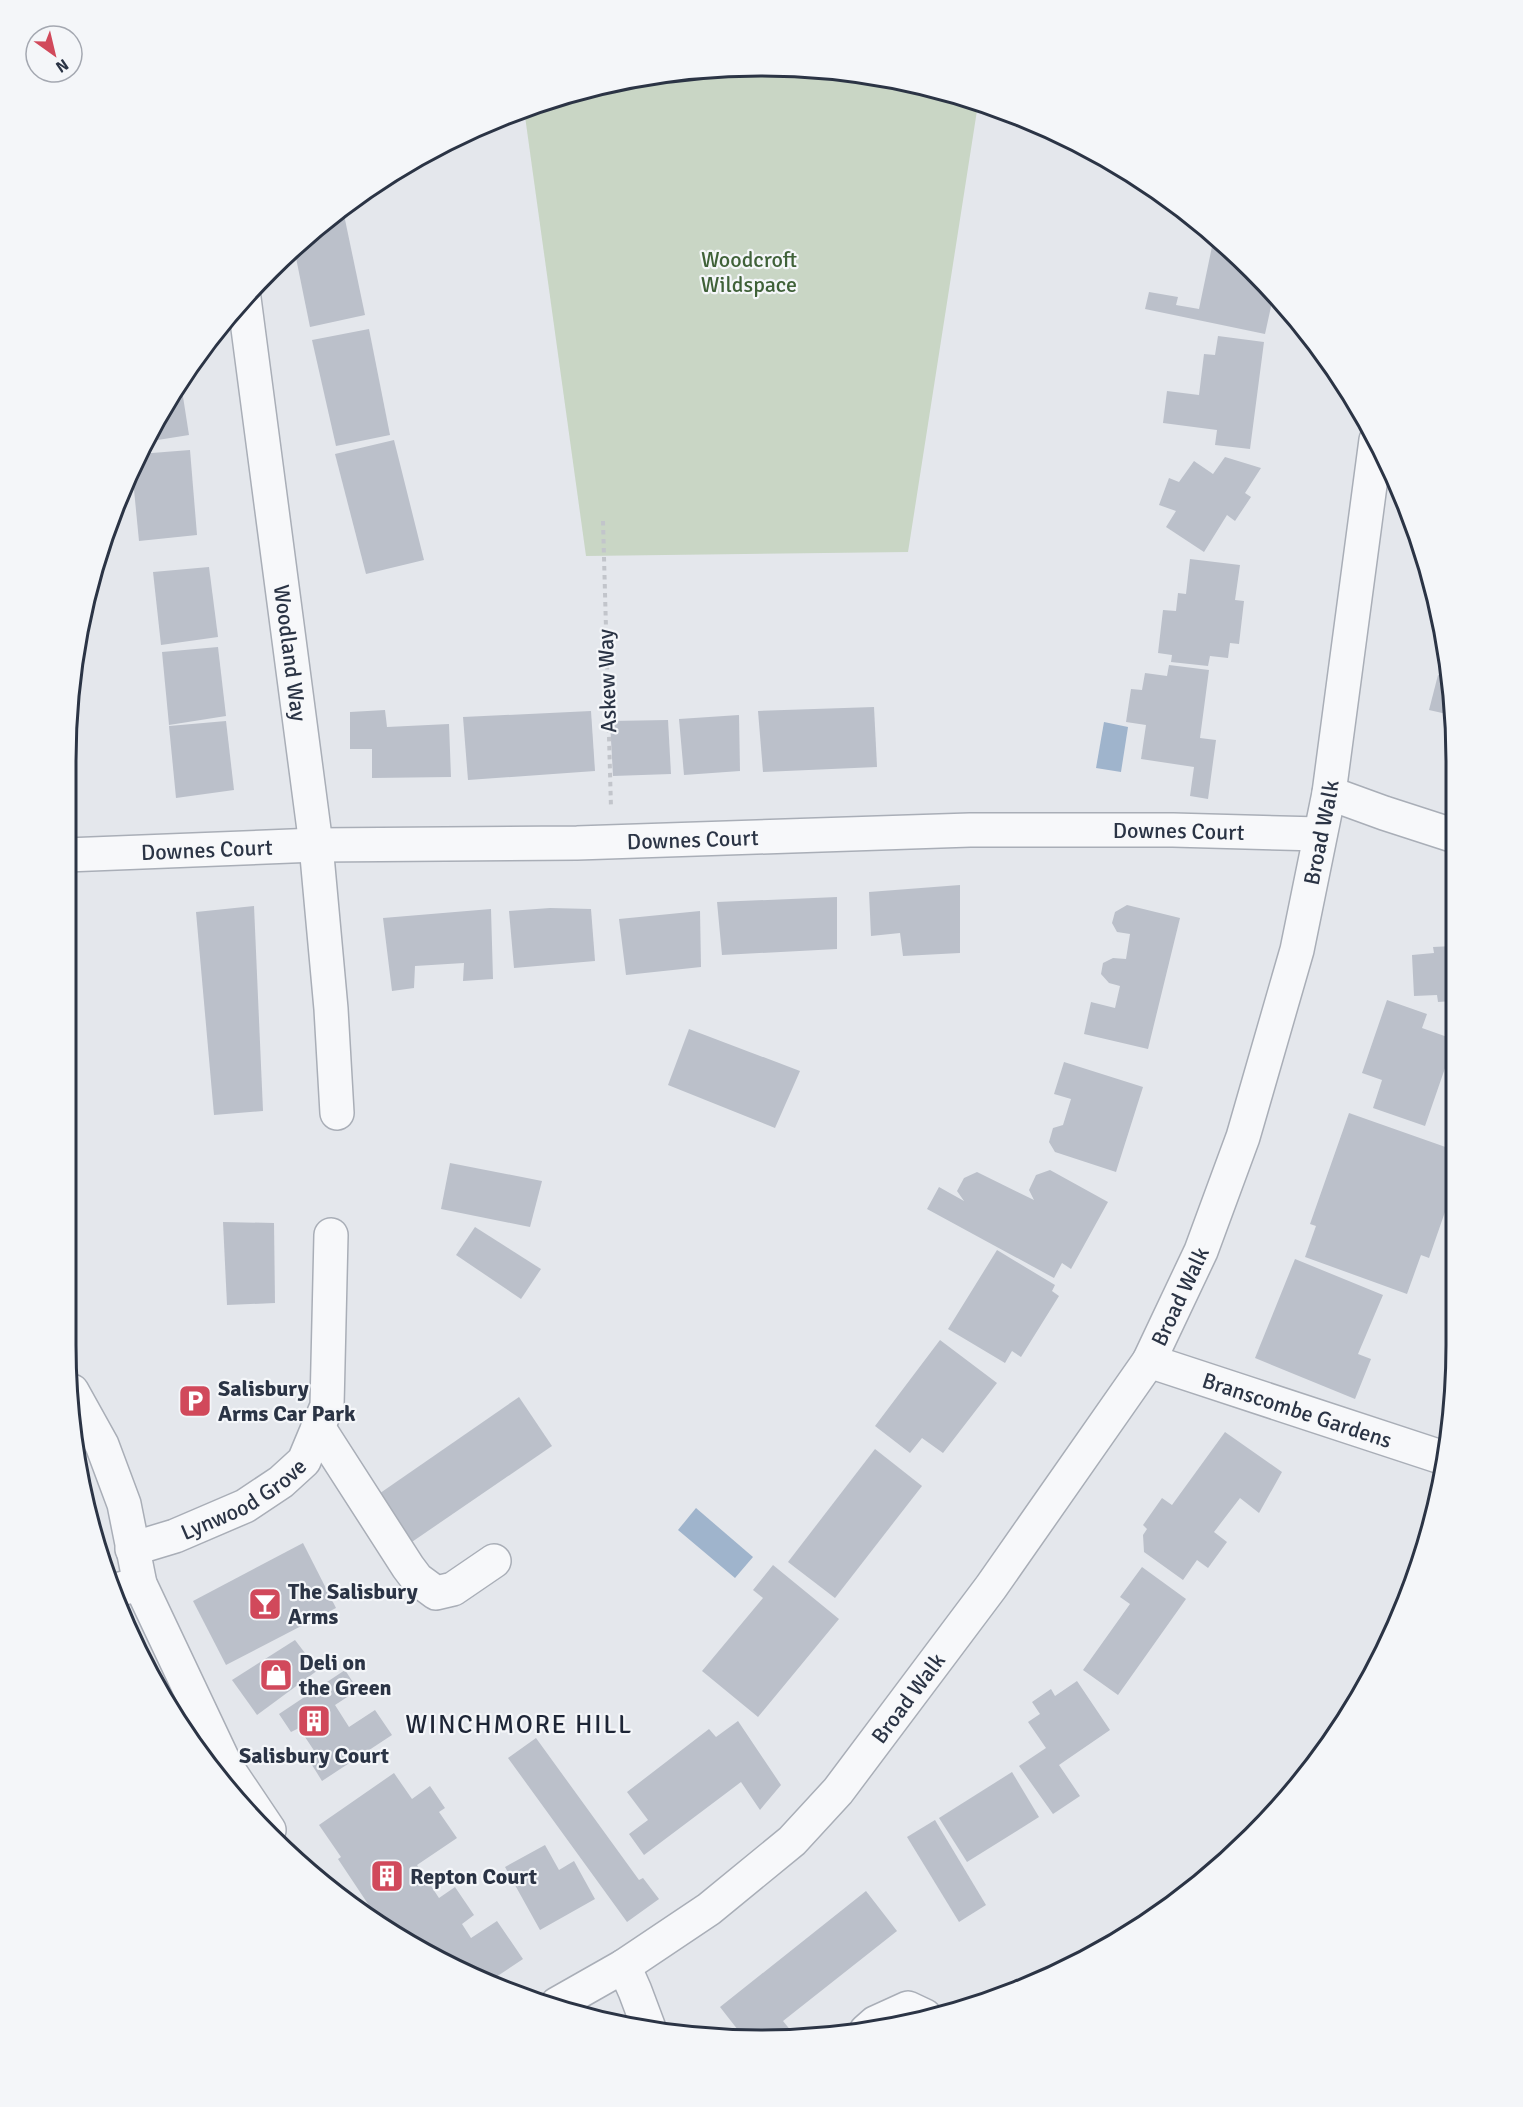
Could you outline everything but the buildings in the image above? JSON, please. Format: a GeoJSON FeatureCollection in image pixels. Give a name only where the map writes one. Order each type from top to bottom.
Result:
{"type":"FeatureCollection","features":[{"type":"Feature","properties":{"kind":"street","name":"Woodland Way"},"geometry":{"type":"LineString","coordinates":[[246,310],[316,845],[337,1113]]}},
{"type":"Feature","properties":{"kind":"street","name":"Broad Walk"},"geometry":{"type":"LineString","coordinates":[[563,2001],[624,1966],[709,1908],[792,1841],[838,1791],[991,1587],[1149,1361],[1202,1251],[1243,1137],[1297,951],[1329,793],[1374,455]]}},
{"type":"Feature","properties":{"kind":"street"},"geometry":{"type":"LineString","coordinates":[[1329,793],[1446,833]]}},
{"type":"Feature","properties":{"kind":"street","name":"Downes Court"},"geometry":{"type":"LineString","coordinates":[[76,855],[316,845],[612,842],[970,830],[1162,830],[1320,834]]}},
{"type":"Feature","properties":{"kind":"street","name":"Lynwood Grove"},"geometry":{"type":"LineString","coordinates":[[132,1549],[175,1536],[245,1506],[280,1482],[304,1461],[327,1406],[331,1235]]}},
{"type":"Feature","properties":{"kind":"street","name":"Branscombe Gardens"},"geometry":{"type":"LineString","coordinates":[[1149,1361],[1437,1456]]}},
{"type":"Feature","properties":{"kind":"street"},"geometry":{"type":"LineString","coordinates":[[79,1404],[102,1445],[124,1504],[132,1549],[126,1587],[226,1766],[249,1800]]}},
{"type":"Feature","properties":{"kind":"street"},"geometry":{"type":"LineString","coordinates":[[318,1427],[408,1567],[427,1588],[436,1593],[453,1589],[494,1561]]}},
{"type":"Feature","properties":{"kind":"street"},"geometry":{"type":"LineString","coordinates":[[184,1713],[207,1729]]}},
{"type":"Feature","properties":{"kind":"street"},"geometry":{"type":"LineString","coordinates":[[624,1966],[646,2020]]}},
{"type":"Feature","properties":{"kind":"street"},"geometry":{"type":"LineString","coordinates":[[884,2019],[908,2008],[917,2012]]}},
{"type":"Feature","properties":{"kind":"path","name":"Askew Way"},"geometry":{"type":"LineString","coordinates":[[603,521],[612,842]]}},
{"type":"Feature","properties":{"kind":"green space","name":"Woodcroft Wildspace"},"geometry":{"type":"Polygon","coordinates":[[[762,76],[851,82],[939,100],[977,111],[908,552],[586,556],[525,119],[584,100],[672,82],[762,76]]]}},
{"type":"Feature","properties":{"kind":"water"},"geometry":{"type":"Polygon","coordinates":[[[1104,722],[1128,727],[1121,772],[1096,768],[1104,722]]]}},
{"type":"Feature","properties":{"kind":"water"},"geometry":{"type":"Polygon","coordinates":[[[696,1508],[753,1557],[735,1578],[678,1530],[696,1508]]]}},
{"type":"Feature","properties":{"kind":"place","name":"Salisbury Arms Car Park"},"geometry":{"type":"Point","coordinates":[195,1401]}},
{"type":"Feature","properties":{"kind":"place","name":"The Salisbury Arms"},"geometry":{"type":"Point","coordinates":[265,1604]}},
{"type":"Feature","properties":{"kind":"place","name":"Deli on the Green"},"geometry":{"type":"Point","coordinates":[276,1675]}},
{"type":"Feature","properties":{"kind":"place","name":"Salisbury Court"},"geometry":{"type":"Point","coordinates":[314,1721]}},
{"type":"Feature","properties":{"kind":"place","name":"Repton Court"},"geometry":{"type":"Point","coordinates":[387,1876]}},
{"type":"Feature","properties":{"kind":"district","name":"WINCHMORE HILL"},"geometry":{"type":"Point","coordinates":[519,1725]}}]}
